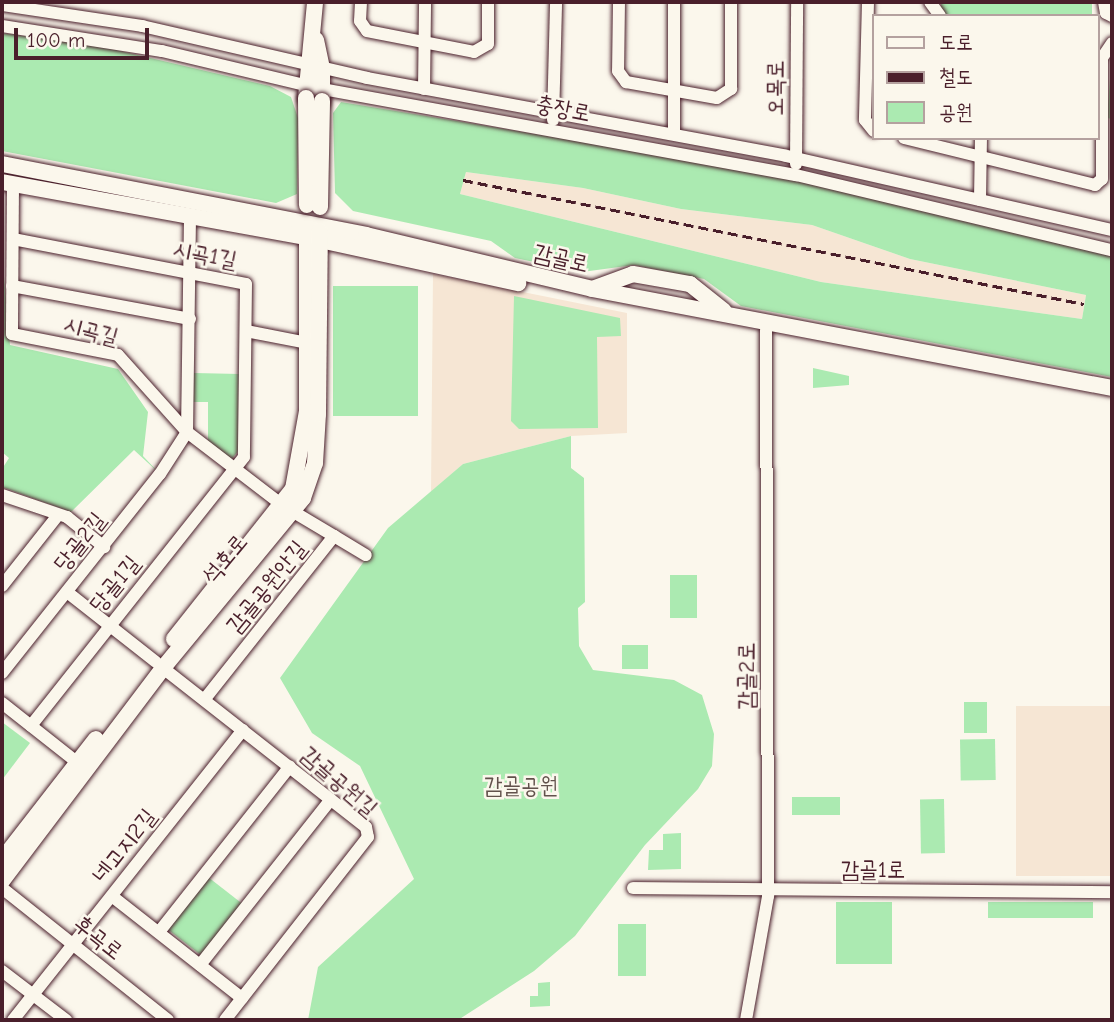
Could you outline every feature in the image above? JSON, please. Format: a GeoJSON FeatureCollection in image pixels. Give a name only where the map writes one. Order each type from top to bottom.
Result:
{"type":"FeatureCollection","features":[{"type":"Feature","properties":{"kind":"main road"},"geometry":{"type":"LineString","coordinates":[[314,93],[315,2]]}},
{"type":"Feature","properties":{"kind":"main road","name":"석호로"},"geometry":{"type":"LineString","coordinates":[[2,860],[78,763],[288,509],[315,463],[314,93]]}},
{"type":"Feature","properties":{"kind":"main road","name":"감골로"},"geometry":{"type":"LineString","coordinates":[[2,164],[766,330],[1112,394]]}},
{"type":"Feature","properties":{"kind":"main road","name":"감골로"},"geometry":{"type":"LineString","coordinates":[[7,183],[190,216],[313,232],[592,289],[726,312],[1112,388]]}},
{"type":"Feature","properties":{"kind":"main road","name":"석호로"},"geometry":{"type":"LineString","coordinates":[[288,509],[302,458],[313,232]]}},
{"type":"Feature","properties":{"kind":"main road","name":"석호로"},"geometry":{"type":"LineString","coordinates":[[2,881],[160,665]]}},
{"type":"Feature","properties":{"kind":"street"},"geometry":{"type":"LineString","coordinates":[[361,2],[360,21],[367,31],[474,52],[488,44],[488,2]]}},
{"type":"Feature","properties":{"kind":"street"},"geometry":{"type":"LineString","coordinates":[[424,89],[425,2]]}},
{"type":"Feature","properties":{"kind":"street"},"geometry":{"type":"LineString","coordinates":[[552,128],[555,113],[556,2]]}},
{"type":"Feature","properties":{"kind":"street"},"geometry":{"type":"LineString","coordinates":[[619,2],[618,71],[626,82],[717,98],[731,89],[732,2]]}},
{"type":"Feature","properties":{"kind":"street"},"geometry":{"type":"LineString","coordinates":[[674,2],[674,134]]}},
{"type":"Feature","properties":{"kind":"street","name":"오목로"},"geometry":{"type":"LineString","coordinates":[[796,175],[797,2]]}},
{"type":"Feature","properties":{"kind":"street"},"geometry":{"type":"LineString","coordinates":[[867,2],[870,69],[865,120],[872,129]]}},
{"type":"Feature","properties":{"kind":"street"},"geometry":{"type":"LineString","coordinates":[[1104,2],[1106,13],[1112,16]]}},
{"type":"Feature","properties":{"kind":"street","name":"충장로"},"geometry":{"type":"LineString","coordinates":[[2,5],[142,26],[315,67],[674,134],[1112,230]]}},
{"type":"Feature","properties":{"kind":"street","name":"충장로"},"geometry":{"type":"LineString","coordinates":[[2,26],[162,51],[314,93],[552,128],[796,175],[1112,250]]}},
{"type":"Feature","properties":{"kind":"street"},"geometry":{"type":"LineString","coordinates":[[912,140],[1095,185],[1102,179],[1104,127],[1100,73],[1102,58],[1112,43]]}},
{"type":"Feature","properties":{"kind":"street"},"geometry":{"type":"LineString","coordinates":[[980,200],[981,140]]}},
{"type":"Feature","properties":{"kind":"street","name":"시곡길"},"geometry":{"type":"LineString","coordinates":[[7,183],[13,239],[12,334],[118,355],[187,432],[288,509]]}},
{"type":"Feature","properties":{"kind":"street"},"geometry":{"type":"LineString","coordinates":[[187,432],[190,216]]}},
{"type":"Feature","properties":{"kind":"street","name":"시곡1길"},"geometry":{"type":"LineString","coordinates":[[13,239],[246,284],[244,457],[234,470]]}},
{"type":"Feature","properties":{"kind":"street"},"geometry":{"type":"LineString","coordinates":[[12,286],[190,319]]}},
{"type":"Feature","properties":{"kind":"street","name":"감골2로"},"geometry":{"type":"LineString","coordinates":[[746,1020],[768,890],[766,330]]}},
{"type":"Feature","properties":{"kind":"street"},"geometry":{"type":"LineString","coordinates":[[246,331],[307,343]]}},
{"type":"Feature","properties":{"kind":"street","name":"당골2길"},"geometry":{"type":"LineString","coordinates":[[2,673],[104,547],[187,432]]}},
{"type":"Feature","properties":{"kind":"street","name":"당골1길"},"geometry":{"type":"LineString","coordinates":[[31,726],[109,624],[234,470]]}},
{"type":"Feature","properties":{"kind":"street"},"geometry":{"type":"LineString","coordinates":[[2,495],[58,514],[104,547]]}},
{"type":"Feature","properties":{"kind":"street","name":"감골공원안길"},"geometry":{"type":"LineString","coordinates":[[204,700],[334,536],[288,509]]}},
{"type":"Feature","properties":{"kind":"street"},"geometry":{"type":"LineString","coordinates":[[2,586],[58,514]]}},
{"type":"Feature","properties":{"kind":"street"},"geometry":{"type":"LineString","coordinates":[[334,536],[366,555]]}},
{"type":"Feature","properties":{"kind":"street","name":"감골공원길"},"geometry":{"type":"LineString","coordinates":[[67,592],[366,827],[368,837],[225,1020]]}},
{"type":"Feature","properties":{"kind":"street"},"geometry":{"type":"LineString","coordinates":[[2,703],[78,763]]}},
{"type":"Feature","properties":{"kind":"street","name":"네고지2길"},"geometry":{"type":"LineString","coordinates":[[13,1020],[243,730]]}},
{"type":"Feature","properties":{"kind":"street"},"geometry":{"type":"LineString","coordinates":[[159,932],[290,766]]}},
{"type":"Feature","properties":{"kind":"street"},"geometry":{"type":"LineString","coordinates":[[200,965],[331,799]]}},
{"type":"Feature","properties":{"kind":"street","name":"후곡로"},"geometry":{"type":"LineString","coordinates":[[2,888],[169,1020]]}},
{"type":"Feature","properties":{"kind":"street","name":"감골1로"},"geometry":{"type":"LineString","coordinates":[[633,888],[1112,892]]}},
{"type":"Feature","properties":{"kind":"street"},"geometry":{"type":"LineString","coordinates":[[113,897],[242,998]]}},
{"type":"Feature","properties":{"kind":"street"},"geometry":{"type":"LineString","coordinates":[[2,971],[66,1020]]}},
{"type":"Feature","properties":{"kind":"shaded area"},"geometry":{"type":"Polygon","coordinates":[[[466,172],[583,188],[681,209],[812,225],[910,259],[1086,295],[1082,319],[821,282],[460,194],[466,172]]]}},
{"type":"Feature","properties":{"kind":"shaded area"},"geometry":{"type":"Polygon","coordinates":[[[433,274],[627,313],[627,433],[571,436],[463,464],[431,492],[433,274]]]}},
{"type":"Feature","properties":{"kind":"shaded area"},"geometry":{"type":"Polygon","coordinates":[[[1016,706],[1112,706],[1112,876],[1016,876],[1016,706]]]}},
{"type":"Feature","properties":{"kind":"green space"},"geometry":{"type":"Polygon","coordinates":[[[941,2],[1092,2],[1092,14],[941,14],[941,2]]]}},
{"type":"Feature","properties":{"kind":"green space"},"geometry":{"type":"Polygon","coordinates":[[[2,33],[95,45],[270,86],[291,97],[298,118],[297,194],[276,203],[2,151],[2,33]]]}},
{"type":"Feature","properties":{"kind":"green space"},"geometry":{"type":"Polygon","coordinates":[[[1112,53],[1112,119],[1107,118],[1112,53]]]}},
{"type":"Feature","properties":{"kind":"green space"},"geometry":{"type":"Polygon","coordinates":[[[341,102],[742,168],[1112,255],[1112,377],[741,306],[704,279],[634,265],[582,272],[515,258],[491,241],[353,211],[335,193],[333,113],[341,102]],[[466,172],[460,194],[821,282],[1082,319],[1086,295],[910,259],[812,225],[681,209],[583,188],[466,172]]]}},
{"type":"Feature","properties":{"kind":"green space"},"geometry":{"type":"Polygon","coordinates":[[[2,253],[10,345],[118,369],[148,412],[143,456],[160,474],[134,450],[71,512],[2,487],[2,469],[9,458],[2,452],[2,253]]]}},
{"type":"Feature","properties":{"kind":"green space"},"geometry":{"type":"Polygon","coordinates":[[[333,286],[418,286],[418,416],[333,416],[333,286]]]}},
{"type":"Feature","properties":{"kind":"green space"},"geometry":{"type":"Polygon","coordinates":[[[514,296],[620,318],[621,336],[597,337],[598,428],[519,429],[511,421],[514,296]]]}},
{"type":"Feature","properties":{"kind":"green space"},"geometry":{"type":"Polygon","coordinates":[[[813,368],[849,376],[849,385],[813,388],[813,368]]]}},
{"type":"Feature","properties":{"kind":"green space"},"geometry":{"type":"Polygon","coordinates":[[[194,373],[240,374],[239,450],[230,461],[208,442],[208,402],[193,402],[194,373]]]}},
{"type":"Feature","properties":{"kind":"green space","name":"감골공원"},"geometry":{"type":"Polygon","coordinates":[[[571,436],[571,468],[584,478],[585,602],[578,608],[579,646],[593,670],[674,680],[702,695],[714,734],[712,766],[698,789],[645,845],[575,936],[534,971],[458,1020],[308,1020],[318,967],[414,879],[360,766],[312,733],[280,678],[388,528],[463,464],[571,436]]]}},
{"type":"Feature","properties":{"kind":"green space"},"geometry":{"type":"Polygon","coordinates":[[[670,575],[697,575],[697,618],[670,618],[670,575]]]}},
{"type":"Feature","properties":{"kind":"green space"},"geometry":{"type":"Polygon","coordinates":[[[622,645],[648,645],[648,669],[622,669],[622,645]]]}},
{"type":"Feature","properties":{"kind":"green space"},"geometry":{"type":"Polygon","coordinates":[[[964,702],[987,702],[987,733],[964,733],[964,702]]]}},
{"type":"Feature","properties":{"kind":"green space"},"geometry":{"type":"Polygon","coordinates":[[[2,722],[30,743],[2,780],[2,722]]]}},
{"type":"Feature","properties":{"kind":"green space"},"geometry":{"type":"Polygon","coordinates":[[[995,739],[996,780],[961,781],[960,740],[995,739]]]}},
{"type":"Feature","properties":{"kind":"green space"},"geometry":{"type":"Polygon","coordinates":[[[792,797],[840,797],[840,815],[792,815],[792,797]]]}},
{"type":"Feature","properties":{"kind":"green space"},"geometry":{"type":"Polygon","coordinates":[[[920,799],[944,799],[945,853],[921,853],[920,799]]]}},
{"type":"Feature","properties":{"kind":"green space"},"geometry":{"type":"Polygon","coordinates":[[[681,833],[681,869],[648,870],[649,850],[663,850],[663,834],[681,833]]]}},
{"type":"Feature","properties":{"kind":"green space"},"geometry":{"type":"Polygon","coordinates":[[[208,877],[243,904],[202,956],[167,929],[208,877]]]}},
{"type":"Feature","properties":{"kind":"green space"},"geometry":{"type":"Polygon","coordinates":[[[836,902],[892,902],[892,964],[836,964],[836,902]]]}},
{"type":"Feature","properties":{"kind":"green space"},"geometry":{"type":"Polygon","coordinates":[[[988,902],[1093,902],[1093,918],[988,918],[988,902]]]}},
{"type":"Feature","properties":{"kind":"green space"},"geometry":{"type":"Polygon","coordinates":[[[618,924],[646,924],[646,976],[618,976],[618,924]]]}},
{"type":"Feature","properties":{"kind":"green space"},"geometry":{"type":"Polygon","coordinates":[[[550,982],[550,1006],[530,1007],[530,996],[538,996],[538,983],[550,982]]]}},
{"type":"Feature","properties":{"kind":"railway"},"geometry":{"type":"LineString","coordinates":[[463,180],[1084,304]]}}]}
